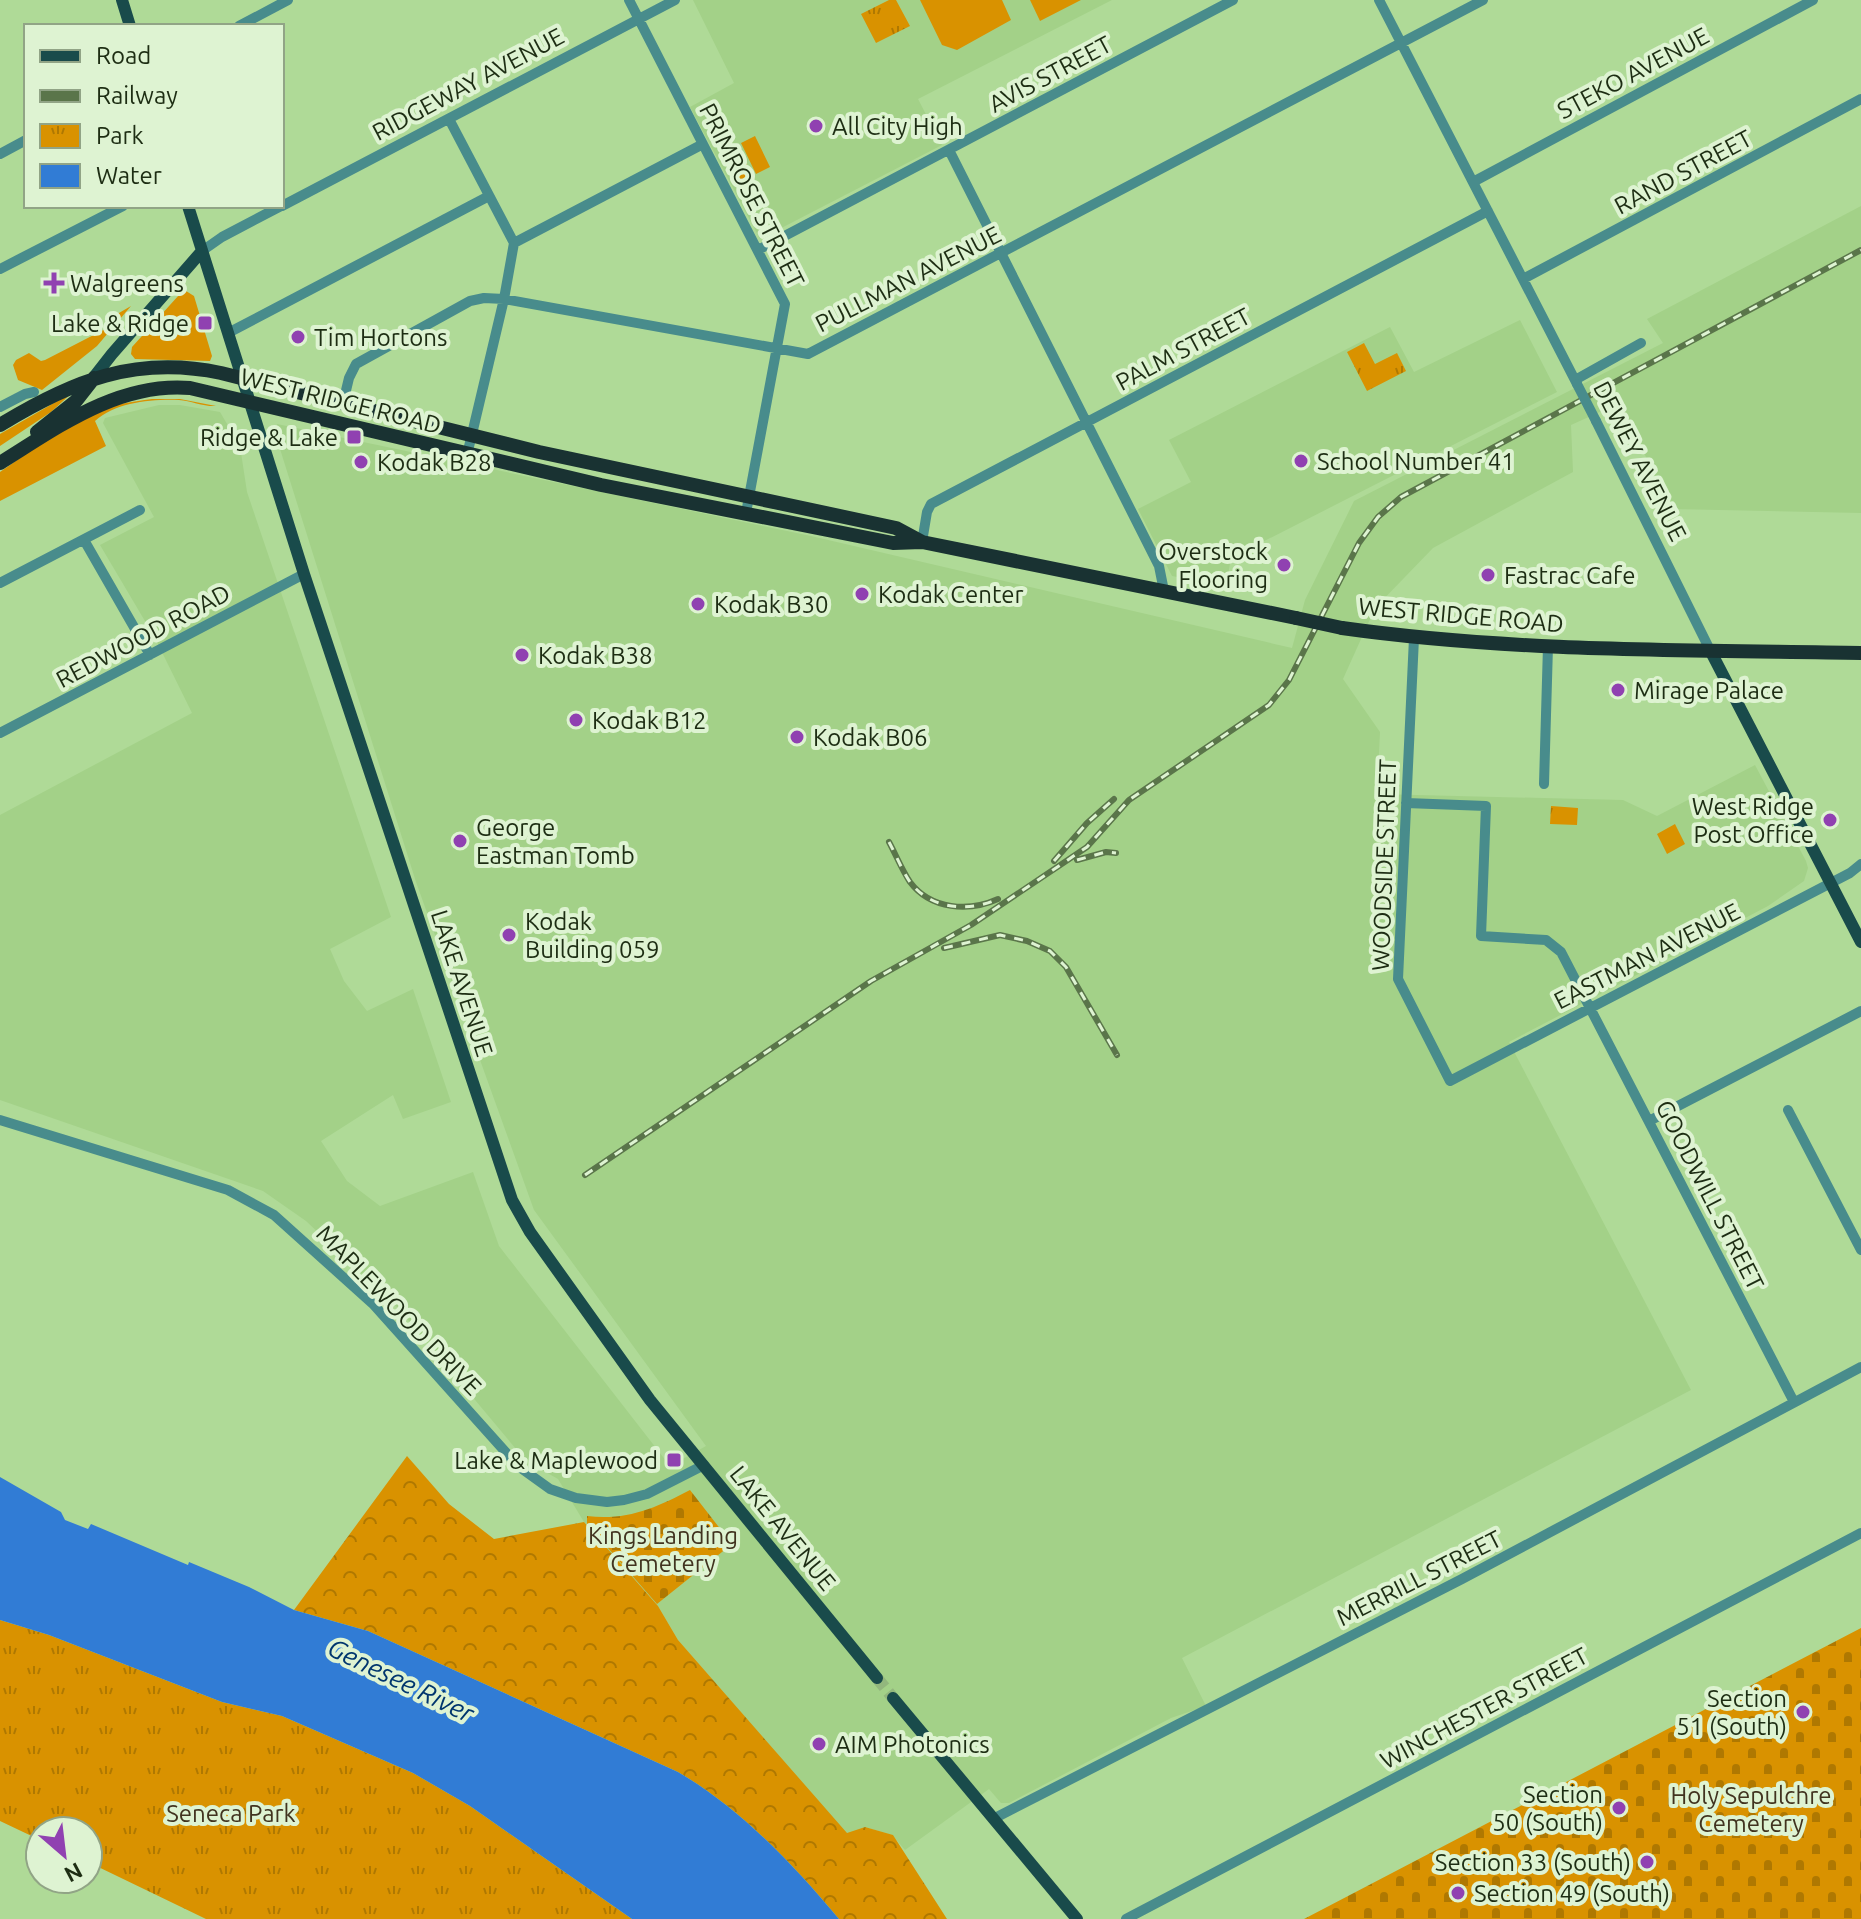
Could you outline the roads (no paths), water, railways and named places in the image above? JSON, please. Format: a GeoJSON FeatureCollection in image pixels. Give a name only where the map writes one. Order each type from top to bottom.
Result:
{"type":"FeatureCollection","features":[{"type":"Feature","properties":{"kind":"highway","name":"WEST RIDGE ROAD"},"geometry":{"type":"LineString","coordinates":[[0,425],[58,391],[94,377],[166,366],[205,370],[539,452],[896,528],[922,542]]}},
{"type":"Feature","properties":{"kind":"highway"},"geometry":{"type":"LineString","coordinates":[[0,461],[76,401],[94,377]]}},
{"type":"Feature","properties":{"kind":"highway","name":"WEST RIDGE ROAD"},"geometry":{"type":"LineString","coordinates":[[0,461],[93,408],[126,394],[158,388],[182,388],[601,485],[893,543],[922,542],[1342,628],[1414,638],[1548,646],[1861,653]]}},
{"type":"Feature","properties":{"kind":"highway"},"geometry":{"type":"LineString","coordinates":[[34,392],[58,391]]}},
{"type":"Feature","properties":{"kind":"main road"},"geometry":{"type":"LineString","coordinates":[[122,0],[129,24]]}},
{"type":"Feature","properties":{"kind":"main road","name":"LAKE AVENUE"},"geometry":{"type":"LineString","coordinates":[[189,208],[304,574],[508,1193],[530,1232],[629,1371],[877,1678]]}},
{"type":"Feature","properties":{"kind":"main road","name":"RIDGEWAY AVENUE"},"geometry":{"type":"LineString","coordinates":[[94,377],[202,251]]}},
{"type":"Feature","properties":{"kind":"main road","name":"DEWEY AVENUE"},"geometry":{"type":"LineString","coordinates":[[1710,650],[1861,942]]}},
{"type":"Feature","properties":{"kind":"main road"},"geometry":{"type":"LineString","coordinates":[[893,1698],[1077,1919]]}},
{"type":"Feature","properties":{"kind":"street"},"geometry":{"type":"LineString","coordinates":[[243,24],[288,0]]}},
{"type":"Feature","properties":{"kind":"street","name":"PRIMROSE STREET"},"geometry":{"type":"LineString","coordinates":[[629,0],[785,304],[746,513]]}},
{"type":"Feature","properties":{"kind":"street","name":"RIDGEWAY AVENUE"},"geometry":{"type":"LineString","coordinates":[[284,205],[675,0]]}},
{"type":"Feature","properties":{"kind":"street","name":"AVIS STREET"},"geometry":{"type":"LineString","coordinates":[[758,250],[1233,0]]}},
{"type":"Feature","properties":{"kind":"street","name":"DEWEY AVENUE"},"geometry":{"type":"LineString","coordinates":[[1379,0],[1710,650]]}},
{"type":"Feature","properties":{"kind":"street","name":"PULLMAN AVENUE"},"geometry":{"type":"LineString","coordinates":[[343,403],[356,364],[470,301],[484,298],[504,299],[808,354],[1483,0]]}},
{"type":"Feature","properties":{"kind":"street","name":"STEKO AVENUE"},"geometry":{"type":"LineString","coordinates":[[1473,182],[1813,0]]}},
{"type":"Feature","properties":{"kind":"street","name":"RAND STREET"},"geometry":{"type":"LineString","coordinates":[[1523,279],[1861,99]]}},
{"type":"Feature","properties":{"kind":"street"},"geometry":{"type":"LineString","coordinates":[[449,119],[514,243],[467,455]]}},
{"type":"Feature","properties":{"kind":"street"},"geometry":{"type":"LineString","coordinates":[[0,154],[24,141]]}},
{"type":"Feature","properties":{"kind":"street"},"geometry":{"type":"LineString","coordinates":[[514,243],[703,144]]}},
{"type":"Feature","properties":{"kind":"street"},"geometry":{"type":"LineString","coordinates":[[949,150],[1159,566],[1164,591]]}},
{"type":"Feature","properties":{"kind":"street"},"geometry":{"type":"LineString","coordinates":[[228,333],[489,196]]}},
{"type":"Feature","properties":{"kind":"street"},"geometry":{"type":"LineString","coordinates":[[0,269],[119,208]]}},
{"type":"Feature","properties":{"kind":"street","name":"RIDGEWAY AVENUE"},"geometry":{"type":"LineString","coordinates":[[202,251],[278,208]]}},
{"type":"Feature","properties":{"kind":"street","name":"PALM STREET"},"geometry":{"type":"LineString","coordinates":[[922,542],[931,504],[1488,211]]}},
{"type":"Feature","properties":{"kind":"street"},"geometry":{"type":"LineString","coordinates":[[1576,382],[1641,343]]}},
{"type":"Feature","properties":{"kind":"street"},"geometry":{"type":"LineString","coordinates":[[0,407],[34,392]]}},
{"type":"Feature","properties":{"kind":"street"},"geometry":{"type":"LineString","coordinates":[[0,583],[140,510]]}},
{"type":"Feature","properties":{"kind":"street"},"geometry":{"type":"LineString","coordinates":[[84,540],[150,655]]}},
{"type":"Feature","properties":{"kind":"street","name":"REDWOOD ROAD"},"geometry":{"type":"LineString","coordinates":[[0,733],[304,574]]}},
{"type":"Feature","properties":{"kind":"street","name":"WOODSIDE STREET"},"geometry":{"type":"LineString","coordinates":[[1414,638],[1398,979],[1450,1081]]}},
{"type":"Feature","properties":{"kind":"street"},"geometry":{"type":"LineString","coordinates":[[1544,784],[1548,646]]}},
{"type":"Feature","properties":{"kind":"street","name":"GOODWILL STREET"},"geometry":{"type":"LineString","coordinates":[[1406,803],[1486,806],[1481,936],[1535,938],[1554,945],[1561,952],[1794,1402]]}},
{"type":"Feature","properties":{"kind":"street","name":"EASTMAN AVENUE"},"geometry":{"type":"LineString","coordinates":[[1450,1081],[1850,873],[1861,864]]}},
{"type":"Feature","properties":{"kind":"street"},"geometry":{"type":"LineString","coordinates":[[1649,1121],[1861,1011]]}},
{"type":"Feature","properties":{"kind":"street"},"geometry":{"type":"LineString","coordinates":[[1788,1110],[1861,1250]]}},
{"type":"Feature","properties":{"kind":"street","name":"MAPLEWOOD DRIVE"},"geometry":{"type":"LineString","coordinates":[[0,1120],[228,1190],[274,1215],[373,1304],[518,1466],[550,1489],[576,1498],[607,1502],[624,1500],[647,1494],[704,1465]]}},
{"type":"Feature","properties":{"kind":"street","name":"MERRILL STREET"},"geometry":{"type":"LineString","coordinates":[[993,1819],[1476,1571],[1861,1367]]}},
{"type":"Feature","properties":{"kind":"street","name":"WINCHESTER STREET"},"geometry":{"type":"LineString","coordinates":[[1126,1919],[1861,1533]]}},
{"type":"Feature","properties":{"kind":"water","name":"Genesee River"},"geometry":{"type":"Polygon","coordinates":[[[0,1477],[61,1512],[65,1520],[88,1529],[91,1524],[188,1565],[189,1562],[294,1610],[368,1631],[678,1772],[723,1803],[764,1838],[839,1919],[632,1919],[470,1806],[413,1773],[282,1716],[222,1702],[49,1635],[0,1620],[0,1477]]]}},
{"type":"Feature","properties":{"kind":"tunnel"},"geometry":{"type":"LineString","coordinates":[[877,1678],[893,1698]]}},
{"type":"Feature","properties":{"kind":"railway"},"geometry":{"type":"LineString","coordinates":[[585,1175],[871,981],[971,925],[1087,847],[1129,800],[1269,705],[1289,680],[1359,543],[1378,517],[1401,497],[1861,250]]}},
{"type":"Feature","properties":{"kind":"railway"},"geometry":{"type":"LineString","coordinates":[[1054,861],[1087,823],[1114,799]]}},
{"type":"Feature","properties":{"kind":"railway"},"geometry":{"type":"LineString","coordinates":[[889,842],[910,882],[929,898],[963,907],[998,899]]}},
{"type":"Feature","properties":{"kind":"railway"},"geometry":{"type":"LineString","coordinates":[[1077,860],[1106,852],[1116,853]]}},
{"type":"Feature","properties":{"kind":"railway"},"geometry":{"type":"LineString","coordinates":[[944,948],[1000,935],[1027,941],[1050,951],[1066,967],[1117,1055]]}},
{"type":"Feature","properties":{"kind":"place","name":"All City High"},"geometry":{"type":"Point","coordinates":[816,126]}},
{"type":"Feature","properties":{"kind":"place","name":"Walgreens"},"geometry":{"type":"Point","coordinates":[54,283]}},
{"type":"Feature","properties":{"kind":"place","name":"Lake & Ridge"},"geometry":{"type":"Point","coordinates":[205,323]}},
{"type":"Feature","properties":{"kind":"place","name":"Tim Hortons"},"geometry":{"type":"Point","coordinates":[298,337]}},
{"type":"Feature","properties":{"kind":"place","name":"Ridge & Lake"},"geometry":{"type":"Point","coordinates":[354,437]}},
{"type":"Feature","properties":{"kind":"place","name":"School Number 41"},"geometry":{"type":"Point","coordinates":[1301,461]}},
{"type":"Feature","properties":{"kind":"place","name":"Kodak B28"},"geometry":{"type":"Point","coordinates":[361,462]}},
{"type":"Feature","properties":{"kind":"place","name":"Overstock Flooring"},"geometry":{"type":"Point","coordinates":[1284,565]}},
{"type":"Feature","properties":{"kind":"place","name":"Fastrac Cafe"},"geometry":{"type":"Point","coordinates":[1488,575]}},
{"type":"Feature","properties":{"kind":"place","name":"Kodak Center"},"geometry":{"type":"Point","coordinates":[862,594]}},
{"type":"Feature","properties":{"kind":"place","name":"Kodak B30"},"geometry":{"type":"Point","coordinates":[698,604]}},
{"type":"Feature","properties":{"kind":"place","name":"Kodak B38"},"geometry":{"type":"Point","coordinates":[522,655]}},
{"type":"Feature","properties":{"kind":"place","name":"Mirage Palace"},"geometry":{"type":"Point","coordinates":[1618,690]}},
{"type":"Feature","properties":{"kind":"place","name":"Kodak B12"},"geometry":{"type":"Point","coordinates":[576,720]}},
{"type":"Feature","properties":{"kind":"place","name":"Kodak B06"},"geometry":{"type":"Point","coordinates":[797,737]}},
{"type":"Feature","properties":{"kind":"place","name":"West Ridge Post Office"},"geometry":{"type":"Point","coordinates":[1830,820]}},
{"type":"Feature","properties":{"kind":"place","name":"George Eastman Tomb"},"geometry":{"type":"Point","coordinates":[460,841]}},
{"type":"Feature","properties":{"kind":"place","name":"Kodak Building 059"},"geometry":{"type":"Point","coordinates":[509,935]}},
{"type":"Feature","properties":{"kind":"place","name":"Lake & Maplewood"},"geometry":{"type":"Point","coordinates":[674,1460]}},
{"type":"Feature","properties":{"kind":"place","name":"Section 51 (South)"},"geometry":{"type":"Point","coordinates":[1803,1712]}},
{"type":"Feature","properties":{"kind":"place","name":"AIM Photonics"},"geometry":{"type":"Point","coordinates":[819,1744]}},
{"type":"Feature","properties":{"kind":"place","name":"Section 50 (South)"},"geometry":{"type":"Point","coordinates":[1619,1808]}},
{"type":"Feature","properties":{"kind":"place","name":"Section 33 (South)"},"geometry":{"type":"Point","coordinates":[1647,1862]}},
{"type":"Feature","properties":{"kind":"place","name":"Section 49 (South)"},"geometry":{"type":"Point","coordinates":[1458,1893]}},
{"type":"Feature","properties":{"kind":"park label","name":"Kings Landing Cemetery"},"geometry":{"type":"Point","coordinates":[663,1549]}},
{"type":"Feature","properties":{"kind":"park label","name":"Holy Sepulchre Cemetery"},"geometry":{"type":"Point","coordinates":[1751,1809]}},
{"type":"Feature","properties":{"kind":"park label","name":"Seneca Park"},"geometry":{"type":"Point","coordinates":[231,1813]}}]}
